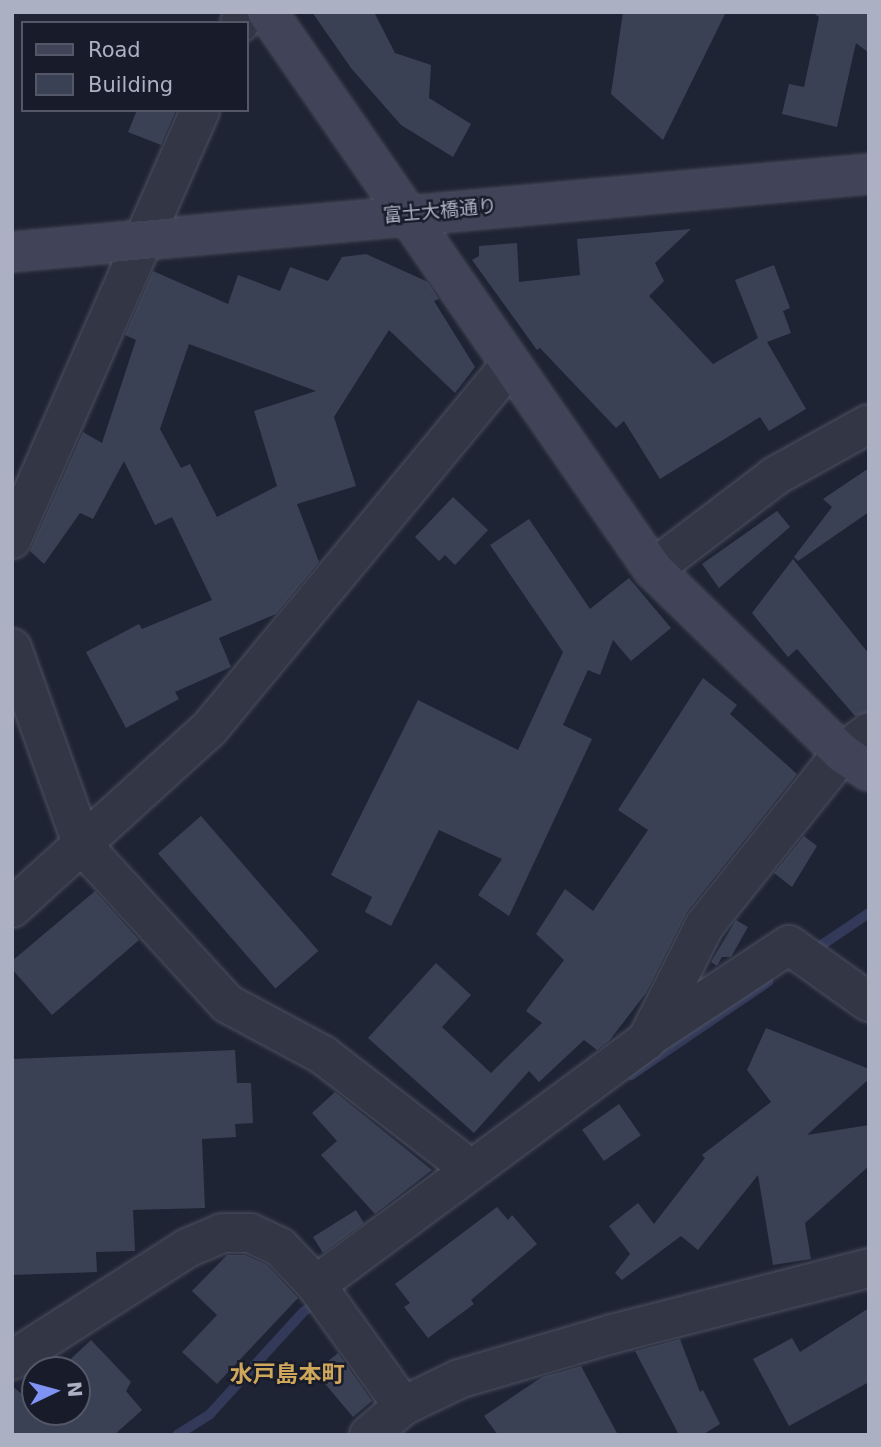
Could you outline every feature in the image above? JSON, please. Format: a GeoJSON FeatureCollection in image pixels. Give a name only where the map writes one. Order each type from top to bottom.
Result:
{"type":"FeatureCollection","features":[{"type":"Feature","properties":{"kind":"street"},"geometry":{"type":"LineString","coordinates":[[267,12],[410,214],[509,367],[653,569],[860,752],[704,926],[647,1040]]}},
{"type":"Feature","properties":{"kind":"street"},"geometry":{"type":"LineString","coordinates":[[12,540],[141,239],[199,112]]}},
{"type":"Feature","properties":{"kind":"street","name":"富士大橋通り"},"geometry":{"type":"LineString","coordinates":[[12,252],[869,174]]}},
{"type":"Feature","properties":{"kind":"street"},"geometry":{"type":"LineString","coordinates":[[12,908],[209,729],[509,367]]}},
{"type":"Feature","properties":{"kind":"street"},"geometry":{"type":"LineString","coordinates":[[653,569],[775,476],[869,424]]}},
{"type":"Feature","properties":{"kind":"street"},"geometry":{"type":"LineString","coordinates":[[12,648],[83,846],[228,1004],[323,1055],[469,1168]]}},
{"type":"Feature","properties":{"kind":"street"},"geometry":{"type":"LineString","coordinates":[[316,1285],[469,1168],[647,1040],[789,945],[869,1002]]}},
{"type":"Feature","properties":{"kind":"street"},"geometry":{"type":"LineString","coordinates":[[12,1360],[187,1248],[222,1233],[250,1233],[280,1247],[316,1285],[402,1406]]}},
{"type":"Feature","properties":{"kind":"street"},"geometry":{"type":"LineString","coordinates":[[369,1435],[402,1406],[459,1379],[612,1334],[869,1268]]}},
{"type":"Feature","properties":{"kind":"building"},"geometry":{"type":"Polygon","coordinates":[[[312,12],[374,12],[395,53],[431,65],[429,98],[471,124],[453,157],[401,125],[351,68],[312,12]]]}},
{"type":"Feature","properties":{"kind":"building"},"geometry":{"type":"Polygon","coordinates":[[[623,12],[726,12],[663,140],[611,94],[623,12]]]}},
{"type":"Feature","properties":{"kind":"building"},"geometry":{"type":"Polygon","coordinates":[[[812,12],[869,12],[869,53],[856,43],[837,127],[782,114],[789,84],[804,87],[819,17],[812,12]]]}},
{"type":"Feature","properties":{"kind":"building"},"geometry":{"type":"Polygon","coordinates":[[[136,112],[175,112],[161,145],[128,132],[136,112]]]}},
{"type":"Feature","properties":{"kind":"building"},"geometry":{"type":"Polygon","coordinates":[[[691,229],[655,263],[664,281],[649,296],[713,364],[758,338],[735,280],[774,265],[790,308],[783,311],[791,333],[767,342],[806,409],[769,431],[760,417],[660,479],[624,421],[616,428],[540,348],[537,350],[472,260],[479,256],[479,246],[517,243],[519,282],[580,275],[577,239],[691,229]]]}},
{"type":"Feature","properties":{"kind":"building"},"geometry":{"type":"Polygon","coordinates":[[[366,254],[428,282],[439,299],[434,301],[475,367],[455,393],[389,330],[334,417],[356,486],[297,504],[319,562],[276,614],[219,638],[231,667],[175,692],[179,699],[126,728],[86,652],[139,624],[142,629],[212,600],[172,517],[155,525],[124,461],[93,519],[80,513],[44,564],[30,551],[83,432],[102,443],[136,340],[125,335],[153,271],[228,304],[238,275],[280,291],[290,267],[328,281],[342,257],[366,254]],[[189,344],[160,429],[181,468],[190,464],[217,517],[277,486],[254,411],[316,391],[189,344]]]}},
{"type":"Feature","properties":{"kind":"building"},"geometry":{"type":"Polygon","coordinates":[[[869,468],[869,512],[798,561],[794,557],[832,507],[823,499],[869,468]]]}},
{"type":"Feature","properties":{"kind":"building"},"geometry":{"type":"Polygon","coordinates":[[[453,497],[488,530],[455,565],[445,555],[439,561],[415,537],[453,497]]]}},
{"type":"Feature","properties":{"kind":"building"},"geometry":{"type":"Polygon","coordinates":[[[777,511],[790,527],[719,588],[702,564],[777,511]]]}},
{"type":"Feature","properties":{"kind":"building"},"geometry":{"type":"Polygon","coordinates":[[[529,519],[590,609],[629,578],[671,628],[631,661],[613,640],[600,675],[588,670],[563,725],[592,739],[509,916],[478,895],[502,859],[439,830],[391,926],[365,912],[372,897],[331,875],[418,700],[518,750],[563,652],[490,545],[529,519]]]}},
{"type":"Feature","properties":{"kind":"building"},"geometry":{"type":"Polygon","coordinates":[[[793,559],[869,654],[869,712],[855,716],[797,649],[788,657],[752,613],[793,559]]]}},
{"type":"Feature","properties":{"kind":"building"},"geometry":{"type":"Polygon","coordinates":[[[703,678],[737,705],[730,714],[797,774],[687,912],[646,993],[609,1041],[597,1050],[584,1040],[539,1082],[529,1071],[474,1133],[368,1038],[436,963],[471,995],[442,1027],[491,1073],[542,1023],[526,1011],[564,960],[536,934],[565,889],[593,911],[648,830],[618,810],[703,678]]]}},
{"type":"Feature","properties":{"kind":"building"},"geometry":{"type":"Polygon","coordinates":[[[201,816],[318,951],[275,988],[158,853],[201,816]]]}},
{"type":"Feature","properties":{"kind":"building"},"geometry":{"type":"Polygon","coordinates":[[[804,836],[817,846],[792,887],[774,873],[804,836]]]}},
{"type":"Feature","properties":{"kind":"building"},"geometry":{"type":"Polygon","coordinates":[[[95,891],[139,940],[52,1015],[12,969],[12,961],[95,891]]]}},
{"type":"Feature","properties":{"kind":"building"},"geometry":{"type":"Polygon","coordinates":[[[736,920],[748,927],[731,957],[722,957],[717,966],[711,962],[736,920]]]}},
{"type":"Feature","properties":{"kind":"building"},"geometry":{"type":"Polygon","coordinates":[[[766,1028],[869,1069],[869,1079],[807,1135],[869,1125],[869,1166],[805,1223],[811,1259],[773,1265],[758,1175],[698,1250],[681,1236],[622,1280],[615,1273],[630,1254],[609,1226],[638,1203],[654,1224],[705,1158],[702,1155],[771,1102],[747,1070],[766,1028]]]}},
{"type":"Feature","properties":{"kind":"building"},"geometry":{"type":"Polygon","coordinates":[[[235,1050],[237,1083],[251,1083],[253,1123],[235,1124],[236,1137],[202,1139],[205,1208],[133,1210],[135,1251],[96,1252],[97,1272],[12,1275],[12,1059],[235,1050]]]}},
{"type":"Feature","properties":{"kind":"building"},"geometry":{"type":"Polygon","coordinates":[[[335,1092],[432,1170],[375,1214],[321,1155],[337,1141],[312,1113],[335,1092]]]}},
{"type":"Feature","properties":{"kind":"building"},"geometry":{"type":"Polygon","coordinates":[[[619,1104],[641,1135],[604,1161],[582,1130],[619,1104]]]}},
{"type":"Feature","properties":{"kind":"building"},"geometry":{"type":"Polygon","coordinates":[[[497,1207],[508,1220],[512,1215],[537,1244],[471,1300],[474,1304],[428,1338],[404,1307],[410,1303],[395,1284],[497,1207]]]}},
{"type":"Feature","properties":{"kind":"building"},"geometry":{"type":"Polygon","coordinates":[[[356,1210],[364,1223],[323,1253],[313,1237],[356,1210]]]}},
{"type":"Feature","properties":{"kind":"building"},"geometry":{"type":"Polygon","coordinates":[[[227,1255],[245,1255],[267,1265],[298,1298],[217,1384],[182,1352],[217,1315],[192,1291],[227,1255]]]}},
{"type":"Feature","properties":{"kind":"building"},"geometry":{"type":"Polygon","coordinates":[[[869,1308],[869,1382],[789,1426],[753,1359],[792,1338],[800,1352],[869,1308]]]}},
{"type":"Feature","properties":{"kind":"building"},"geometry":{"type":"Polygon","coordinates":[[[680,1339],[700,1392],[703,1390],[720,1424],[702,1435],[679,1435],[635,1351],[680,1339]]]}},
{"type":"Feature","properties":{"kind":"building"},"geometry":{"type":"Polygon","coordinates":[[[91,1340],[131,1382],[126,1391],[142,1410],[114,1435],[12,1435],[12,1386],[21,1393],[21,1426],[91,1426],[91,1356],[74,1356],[91,1340]]]}},
{"type":"Feature","properties":{"kind":"building"},"geometry":{"type":"Polygon","coordinates":[[[338,1353],[372,1401],[353,1417],[315,1372],[338,1353]]]}},
{"type":"Feature","properties":{"kind":"building"},"geometry":{"type":"Polygon","coordinates":[[[581,1366],[618,1435],[498,1435],[484,1416],[542,1377],[581,1366]]]}},
{"type":"Feature","properties":{"kind":"waterway"},"geometry":{"type":"LineString","coordinates":[[810,953],[869,913]]}},
{"type":"Feature","properties":{"kind":"waterway"},"geometry":{"type":"LineString","coordinates":[[631,1075],[768,982]]}},
{"type":"Feature","properties":{"kind":"waterway"},"geometry":{"type":"LineString","coordinates":[[177,1435],[210,1414],[303,1312],[320,1300]]}},
{"type":"Feature","properties":{"kind":"district","name":"水戸島本町"},"geometry":{"type":"Point","coordinates":[287,1374]}}]}
